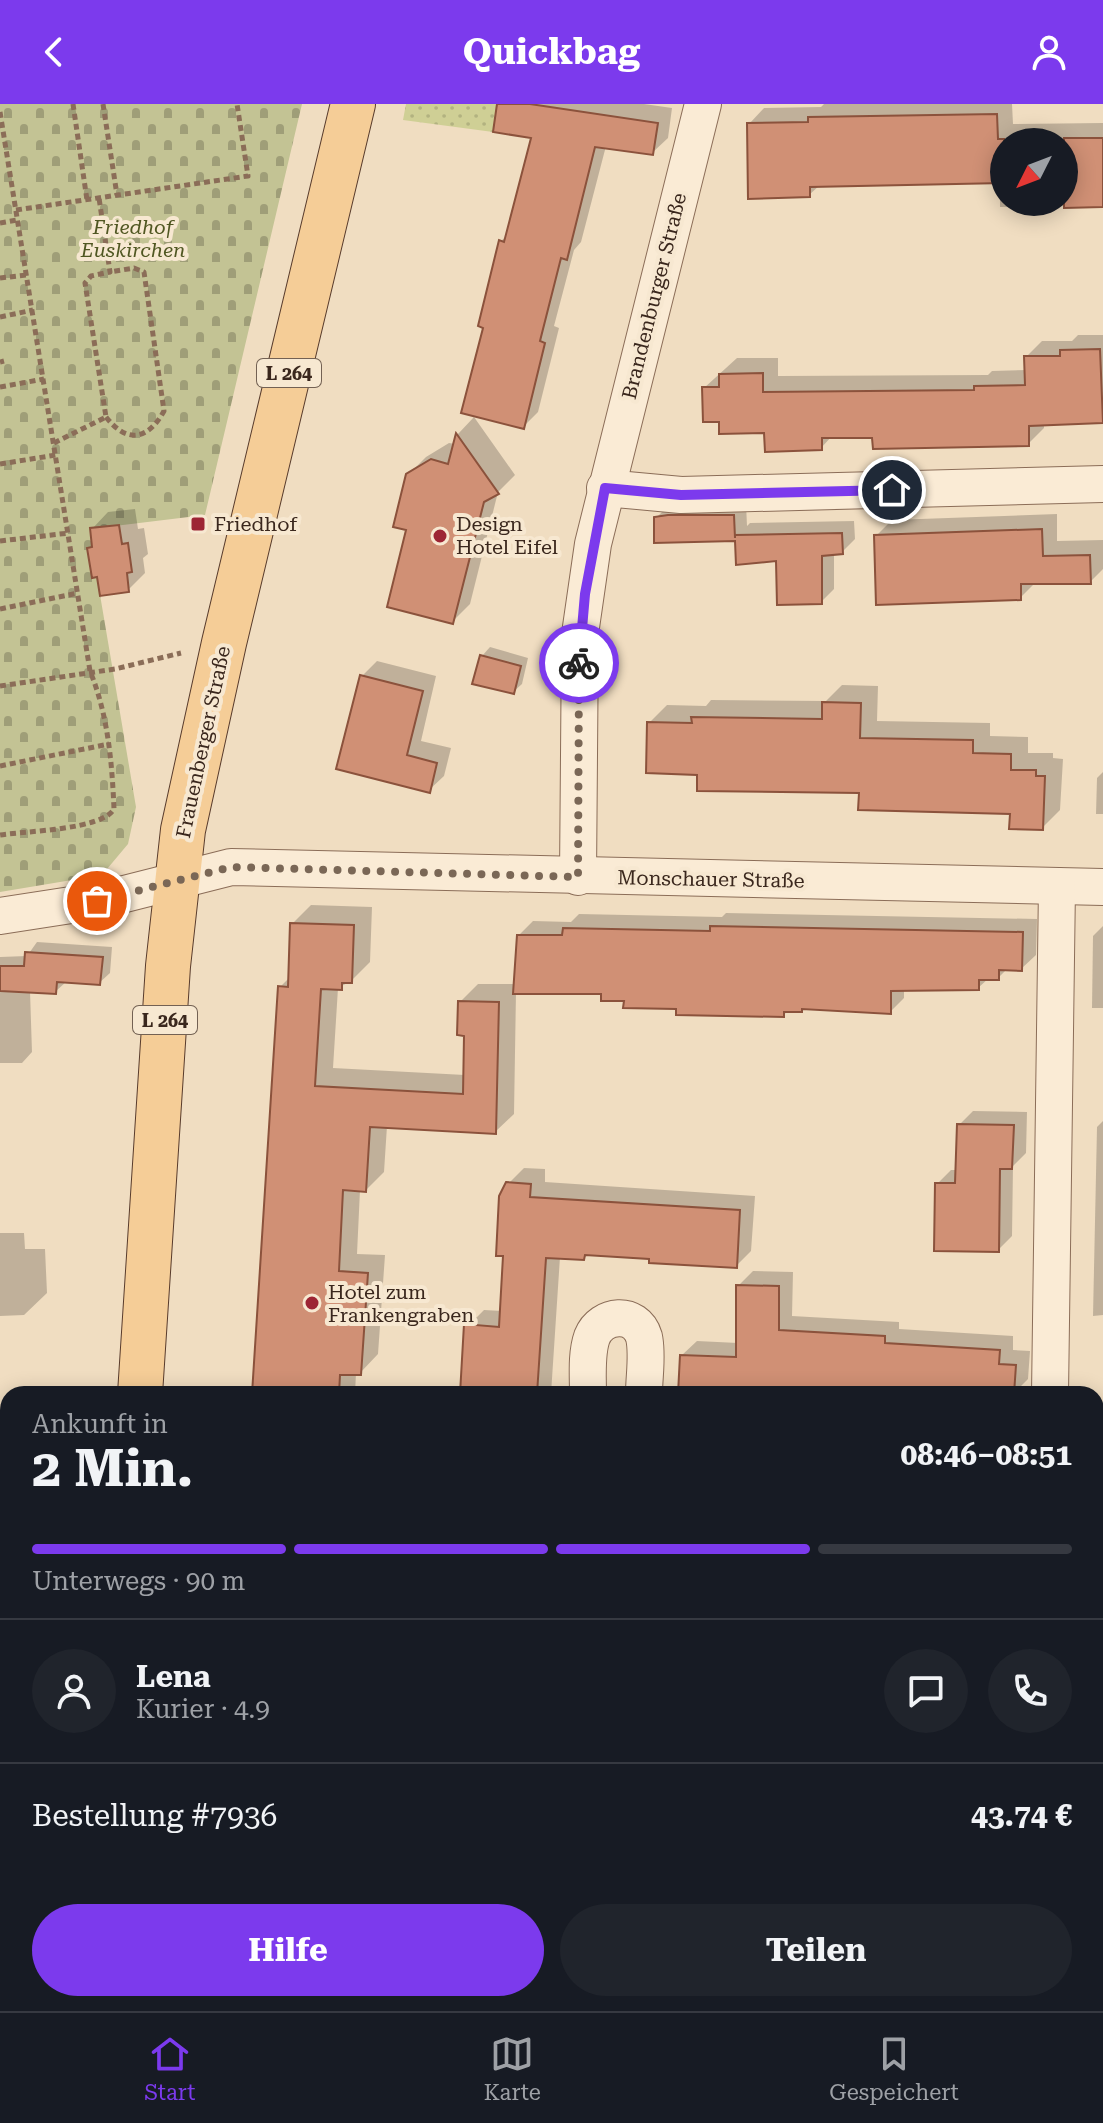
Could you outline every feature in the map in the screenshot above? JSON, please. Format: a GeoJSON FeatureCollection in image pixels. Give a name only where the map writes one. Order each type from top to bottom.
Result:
{"type":"FeatureCollection","features":[{"type":"Feature","properties":{"kind":"main road","name":"Frauenberger Straße"},"geometry":{"type":"LineString","coordinates":[[141,1386],[176,881],[183,830],[224,643],[353,104]]}},
{"type":"Feature","properties":{"kind":"street","name":"Brandenburger Straße"},"geometry":{"type":"LineString","coordinates":[[578,877],[580,634],[593,544],[703,104]]}},
{"type":"Feature","properties":{"kind":"street"},"geometry":{"type":"LineString","coordinates":[[605,488],[681,495],[1103,484]]}},
{"type":"Feature","properties":{"kind":"street","name":"Monschauer Straße"},"geometry":{"type":"LineString","coordinates":[[0,916],[97,901],[231,867],[1103,887]]}},
{"type":"Feature","properties":{"kind":"street"},"geometry":{"type":"LineString","coordinates":[[1050,1386],[1057,886]]}},
{"type":"Feature","properties":{"kind":"street"},"geometry":{"type":"LineString","coordinates":[[588,1386],[591,1342],[596,1329],[604,1321],[616,1318],[628,1319],[638,1325],[643,1336],[644,1386]]}},
{"type":"Feature","properties":{"kind":"path"},"geometry":{"type":"LineString","coordinates":[[73,104],[87,200]]}},
{"type":"Feature","properties":{"kind":"path"},"geometry":{"type":"LineString","coordinates":[[103,104],[117,195]]}},
{"type":"Feature","properties":{"kind":"path"},"geometry":{"type":"LineString","coordinates":[[16,210],[248,176],[237,104]]}},
{"type":"Feature","properties":{"kind":"path"},"geometry":{"type":"LineString","coordinates":[[0,112],[90,671],[102,699],[114,809],[106,818],[0,835]]}},
{"type":"Feature","properties":{"kind":"path"},"geometry":{"type":"LineString","coordinates":[[99,198],[110,272]]}},
{"type":"Feature","properties":{"kind":"path"},"geometry":{"type":"LineString","coordinates":[[0,223],[17,220]]}},
{"type":"Feature","properties":{"kind":"path"},"geometry":{"type":"LineString","coordinates":[[134,268],[144,272],[164,411],[156,426],[144,434],[129,435],[116,430],[106,417],[85,283],[91,276],[134,268]]}},
{"type":"Feature","properties":{"kind":"path"},"geometry":{"type":"LineString","coordinates":[[0,278],[27,275]]}},
{"type":"Feature","properties":{"kind":"path"},"geometry":{"type":"LineString","coordinates":[[0,317],[33,310]]}},
{"type":"Feature","properties":{"kind":"path"},"geometry":{"type":"LineString","coordinates":[[0,387],[44,379]]}},
{"type":"Feature","properties":{"kind":"path"},"geometry":{"type":"LineString","coordinates":[[54,443],[106,417]]}},
{"type":"Feature","properties":{"kind":"path"},"geometry":{"type":"LineString","coordinates":[[0,464],[56,455]]}},
{"type":"Feature","properties":{"kind":"path"},"geometry":{"type":"LineString","coordinates":[[0,541],[69,533]]}},
{"type":"Feature","properties":{"kind":"path"},"geometry":{"type":"LineString","coordinates":[[0,609],[78,593]]}},
{"type":"Feature","properties":{"kind":"path"},"geometry":{"type":"LineString","coordinates":[[0,686],[115,669],[224,643]]}},
{"type":"Feature","properties":{"kind":"path"},"geometry":{"type":"LineString","coordinates":[[0,766],[109,744]]}},
{"type":"Feature","properties":{"kind":"green space","name":"Friedhof Euskirchen"},"geometry":{"type":"Polygon","coordinates":[[[0,104],[302,104],[205,515],[90,529],[93,547],[87,549],[92,577],[97,577],[136,807],[128,844],[102,875],[0,892],[0,104]]]}},
{"type":"Feature","properties":{"kind":"green space"},"geometry":{"type":"Polygon","coordinates":[[[406,104],[497,104],[493,132],[403,120],[406,104]]]}},
{"type":"Feature","properties":{"kind":"building"},"geometry":{"type":"Polygon","coordinates":[[[497,104],[530,104],[658,123],[653,155],[595,147],[567,260],[561,258],[540,341],[545,343],[524,429],[461,413],[483,328],[478,326],[499,240],[504,242],[531,138],[493,132],[497,104]]]}},
{"type":"Feature","properties":{"kind":"building"},"geometry":{"type":"Polygon","coordinates":[[[997,114],[998,128],[990,128],[990,183],[810,187],[810,197],[748,199],[747,123],[808,122],[808,117],[997,114]]]}},
{"type":"Feature","properties":{"kind":"building"},"geometry":{"type":"Polygon","coordinates":[[[1078,138],[1103,138],[1103,207],[1078,208],[1078,138]]]}},
{"type":"Feature","properties":{"kind":"building"},"geometry":{"type":"Polygon","coordinates":[[[1100,349],[1103,423],[1029,426],[1029,446],[873,449],[872,438],[822,438],[822,450],[765,452],[764,433],[719,434],[719,422],[703,422],[702,387],[719,387],[719,374],[763,373],[763,392],[974,390],[974,386],[1025,385],[1024,356],[1060,356],[1060,350],[1100,349]]]}},
{"type":"Feature","properties":{"kind":"building","name":"Design Hotel Eifel"},"geometry":{"type":"Polygon","coordinates":[[[456,433],[499,494],[484,502],[453,624],[387,607],[406,530],[393,527],[406,474],[431,459],[448,464],[456,433]]]}},
{"type":"Feature","properties":{"kind":"building"},"geometry":{"type":"Polygon","coordinates":[[[734,515],[735,538],[735,535],[842,533],[843,554],[822,556],[822,604],[777,605],[776,561],[736,565],[735,541],[654,543],[654,517],[734,515]]]}},
{"type":"Feature","properties":{"kind":"building"},"geometry":{"type":"Polygon","coordinates":[[[119,525],[122,544],[128,543],[132,572],[127,573],[129,592],[100,596],[97,577],[92,578],[87,548],[92,547],[90,528],[119,525]]]}},
{"type":"Feature","properties":{"kind":"building"},"geometry":{"type":"Polygon","coordinates":[[[1042,529],[1043,556],[1090,555],[1091,584],[1021,584],[1021,600],[876,605],[874,535],[1042,529]]]}},
{"type":"Feature","properties":{"kind":"building"},"geometry":{"type":"Polygon","coordinates":[[[480,655],[521,666],[514,694],[472,684],[480,655]]]}},
{"type":"Feature","properties":{"kind":"building"},"geometry":{"type":"Polygon","coordinates":[[[360,675],[423,691],[407,755],[437,763],[430,793],[336,769],[360,675]]]}},
{"type":"Feature","properties":{"kind":"building"},"geometry":{"type":"Polygon","coordinates":[[[822,702],[861,703],[860,738],[973,740],[973,753],[1011,754],[1011,770],[1036,770],[1036,776],[1045,776],[1043,830],[1009,829],[1010,814],[858,810],[859,793],[697,791],[697,775],[646,773],[647,722],[692,723],[691,717],[822,719],[822,702]]]}},
{"type":"Feature","properties":{"kind":"building"},"geometry":{"type":"Polygon","coordinates":[[[290,923],[354,925],[352,983],[342,983],[342,990],[321,989],[315,1086],[463,1094],[464,1036],[457,1035],[458,1001],[499,1002],[496,1134],[370,1127],[366,1192],[343,1190],[339,1271],[368,1273],[361,1375],[340,1375],[339,1386],[253,1386],[278,986],[288,987],[290,923]]]}},
{"type":"Feature","properties":{"kind":"building"},"geometry":{"type":"Polygon","coordinates":[[[710,926],[1023,932],[1022,971],[999,970],[999,980],[979,980],[979,990],[891,991],[891,1014],[802,1009],[802,1012],[784,1012],[784,1017],[676,1015],[676,1009],[623,1008],[624,1001],[601,1001],[601,994],[513,994],[517,935],[562,935],[563,928],[710,931],[710,926]]]}},
{"type":"Feature","properties":{"kind":"building"},"geometry":{"type":"Polygon","coordinates":[[[25,952],[103,957],[100,985],[57,982],[56,994],[0,991],[0,966],[24,966],[25,952]]]}},
{"type":"Feature","properties":{"kind":"building"},"geometry":{"type":"Polygon","coordinates":[[[957,1124],[1014,1125],[1012,1169],[1000,1169],[999,1252],[934,1251],[935,1183],[955,1183],[957,1124]]]}},
{"type":"Feature","properties":{"kind":"building"},"geometry":{"type":"Polygon","coordinates":[[[506,1182],[531,1184],[530,1197],[740,1210],[737,1268],[649,1263],[649,1259],[585,1255],[584,1260],[546,1258],[538,1386],[460,1386],[464,1324],[499,1327],[503,1256],[496,1256],[499,1196],[506,1182]]]}},
{"type":"Feature","properties":{"kind":"building"},"geometry":{"type":"Polygon","coordinates":[[[736,1285],[779,1286],[779,1330],[885,1336],[885,1343],[1000,1350],[999,1364],[1016,1365],[1015,1386],[678,1386],[680,1355],[736,1357],[736,1285]]]}},
{"type":"Feature","properties":{"kind":"way so far"},"geometry":{"type":"LineString","coordinates":[[97,901],[231,867],[578,877],[579,663]]}},
{"type":"Feature","properties":{"kind":"place","name":"Friedhof"},"geometry":{"type":"Point","coordinates":[198,524]}},
{"type":"Feature","properties":{"kind":"place","name":"Design Hotel Eifel"},"geometry":{"type":"Point","coordinates":[440,536]}},
{"type":"Feature","properties":{"kind":"place","name":"Hotel zum Frankengraben"},"geometry":{"type":"Point","coordinates":[312,1303]}},
{"type":"Feature","properties":{"kind":"route"},"geometry":{"type":"LineString","coordinates":[[579,663],[585,594],[605,488],[681,495],[892,490]]}}]}
